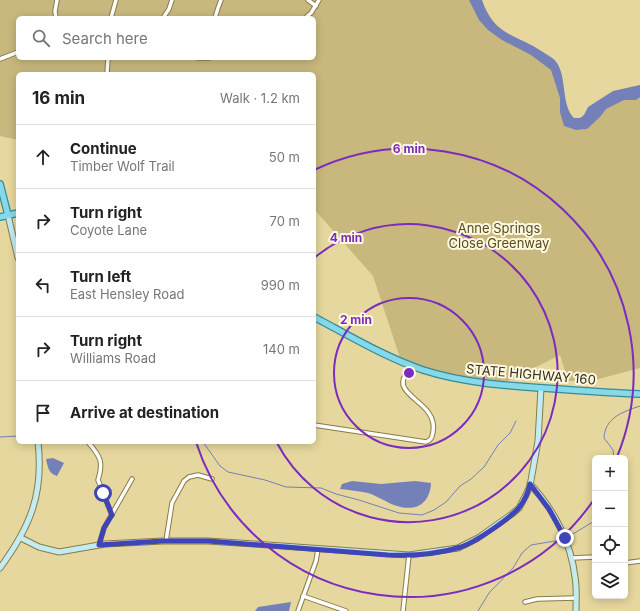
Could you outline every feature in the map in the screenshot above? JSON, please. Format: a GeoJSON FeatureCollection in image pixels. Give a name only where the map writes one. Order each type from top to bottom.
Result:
{"type":"FeatureCollection","features":[{"type":"Feature","properties":{"kind":"main road"},"geometry":{"type":"LineString","coordinates":[[0,184],[16,249]]}},
{"type":"Feature","properties":{"kind":"main road"},"geometry":{"type":"LineString","coordinates":[[0,217],[16,213]]}},
{"type":"Feature","properties":{"kind":"main road","name":"STATE HIGHWAY 160"},"geometry":{"type":"LineString","coordinates":[[316,318],[377,350],[413,366],[435,373],[470,381],[541,388],[640,394]]}},
{"type":"Feature","properties":{"kind":"main road"},"geometry":{"type":"LineString","coordinates":[[20,538],[39,547],[59,552],[122,542],[166,541],[208,541],[409,555],[458,548],[478,538],[501,523],[516,511],[526,495],[530,484],[538,441],[541,388]]}},
{"type":"Feature","properties":{"kind":"main road"},"geometry":{"type":"LineString","coordinates":[[0,568],[20,538],[30,519],[37,495],[39,468],[38,444]]}},
{"type":"Feature","properties":{"kind":"main road"},"geometry":{"type":"LineString","coordinates":[[530,484],[543,500],[563,532],[572,558],[576,578],[576,611]]}},
{"type":"Feature","properties":{"kind":"street"},"geometry":{"type":"LineString","coordinates":[[56,16],[57,0]]}},
{"type":"Feature","properties":{"kind":"street"},"geometry":{"type":"LineString","coordinates":[[112,16],[116,0]]}},
{"type":"Feature","properties":{"kind":"street"},"geometry":{"type":"LineString","coordinates":[[164,16],[172,0]]}},
{"type":"Feature","properties":{"kind":"street"},"geometry":{"type":"LineString","coordinates":[[216,16],[221,0]]}},
{"type":"Feature","properties":{"kind":"street"},"geometry":{"type":"LineString","coordinates":[[308,0],[316,6]]}},
{"type":"Feature","properties":{"kind":"street"},"geometry":{"type":"LineString","coordinates":[[307,16],[319,0]]}},
{"type":"Feature","properties":{"kind":"street"},"geometry":{"type":"LineString","coordinates":[[0,59],[16,53]]}},
{"type":"Feature","properties":{"kind":"street"},"geometry":{"type":"LineString","coordinates":[[107,72],[108,60]]}},
{"type":"Feature","properties":{"kind":"street"},"geometry":{"type":"LineString","coordinates":[[316,425],[426,442],[430,440],[434,431],[433,421],[425,407],[405,390],[402,383],[404,375],[413,366]]}},
{"type":"Feature","properties":{"kind":"street"},"geometry":{"type":"LineString","coordinates":[[89,444],[100,460],[102,471],[98,480],[112,515]]}},
{"type":"Feature","properties":{"kind":"street"},"geometry":{"type":"LineString","coordinates":[[166,541],[172,503],[184,481],[189,477],[198,475],[212,479]]}},
{"type":"Feature","properties":{"kind":"street"},"geometry":{"type":"LineString","coordinates":[[99,545],[104,528],[132,479]]}},
{"type":"Feature","properties":{"kind":"street"},"geometry":{"type":"LineString","coordinates":[[298,611],[302,596],[316,560],[318,549]]}},
{"type":"Feature","properties":{"kind":"street"},"geometry":{"type":"LineString","coordinates":[[403,611],[409,555]]}},
{"type":"Feature","properties":{"kind":"street"},"geometry":{"type":"LineString","coordinates":[[572,558],[592,557]]}},
{"type":"Feature","properties":{"kind":"street"},"geometry":{"type":"LineString","coordinates":[[628,563],[640,562]]}},
{"type":"Feature","properties":{"kind":"street"},"geometry":{"type":"LineString","coordinates":[[302,596],[346,611]]}},
{"type":"Feature","properties":{"kind":"street"},"geometry":{"type":"LineString","coordinates":[[525,602],[537,599],[576,598]]}},
{"type":"Feature","properties":{"kind":"green space","name":"Anne Springs Close Greenway"},"geometry":{"type":"Polygon","coordinates":[[[0,0],[475,0],[487,22],[553,65],[562,106],[578,124],[591,113],[640,91],[640,368],[591,381],[568,381],[560,355],[506,382],[470,379],[436,371],[400,358],[373,276],[316,211],[316,72],[16,72],[16,140],[0,136],[0,0]]]}},
{"type":"Feature","properties":{"kind":"water"},"geometry":{"type":"Polygon","coordinates":[[[469,0],[482,0],[487,12],[500,28],[533,46],[556,61],[562,76],[567,106],[574,118],[580,118],[584,115],[588,107],[613,91],[640,85],[640,97],[636,100],[624,100],[606,109],[587,129],[576,130],[564,126],[560,112],[560,98],[551,70],[531,55],[502,40],[488,30],[479,20],[469,0]]]}},
{"type":"Feature","properties":{"kind":"water"},"geometry":{"type":"Polygon","coordinates":[[[53,458],[64,463],[57,476],[50,471],[46,459],[53,458]]]}},
{"type":"Feature","properties":{"kind":"water"},"geometry":{"type":"Polygon","coordinates":[[[352,481],[381,484],[415,481],[431,483],[428,496],[425,501],[416,507],[404,508],[368,493],[340,489],[342,484],[352,481]]]}},
{"type":"Feature","properties":{"kind":"water"},"geometry":{"type":"Polygon","coordinates":[[[291,602],[289,611],[255,611],[258,607],[291,602]]]}},
{"type":"Feature","properties":{"kind":"waterway"},"geometry":{"type":"LineString","coordinates":[[614,455],[613,450],[604,438],[608,425],[621,413],[640,406]]}},
{"type":"Feature","properties":{"kind":"waterway"},"geometry":{"type":"LineString","coordinates":[[204,444],[220,466],[228,472],[265,480],[286,487],[321,488],[399,513],[422,515],[434,510],[446,502],[460,486],[471,479],[484,467],[498,445],[510,433],[516,421]]}},
{"type":"Feature","properties":{"kind":"waterway"},"geometry":{"type":"LineString","coordinates":[[0,437],[16,436]]}},
{"type":"Feature","properties":{"kind":"waterway"},"geometry":{"type":"LineString","coordinates":[[568,537],[592,523]]}},
{"type":"Feature","properties":{"kind":"waterway"},"geometry":{"type":"LineString","coordinates":[[478,611],[489,593],[513,568],[522,553],[531,545],[561,540]]}},
{"type":"Feature","properties":{"kind":"route"},"geometry":{"type":"LineString","coordinates":[[103,493],[112,515],[104,528],[99,545],[122,542],[208,541],[388,555],[409,555],[432,552],[458,548],[466,545],[501,523],[519,508],[530,484],[549,509],[565,538]]}}]}
